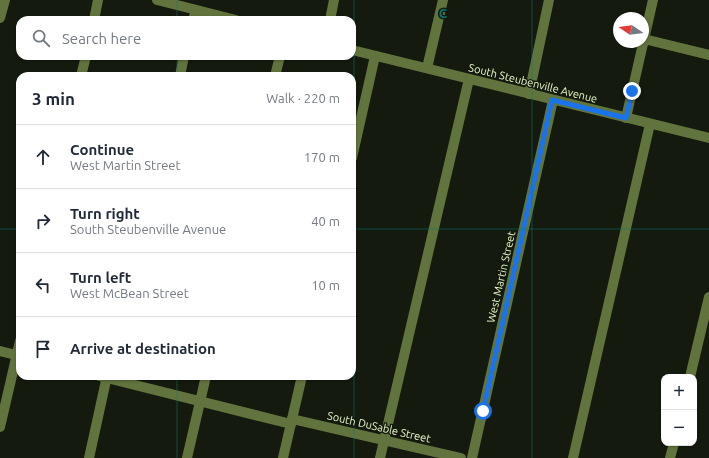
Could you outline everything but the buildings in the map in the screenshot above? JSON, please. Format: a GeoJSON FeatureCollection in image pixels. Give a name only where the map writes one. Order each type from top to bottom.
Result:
{"type":"FeatureCollection","features":[{"type":"Feature","properties":{"kind":"street"},"geometry":{"type":"LineString","coordinates":[[0,18],[5,0]]}},
{"type":"Feature","properties":{"kind":"street"},"geometry":{"type":"LineString","coordinates":[[95,16],[98,0]]}},
{"type":"Feature","properties":{"kind":"street"},"geometry":{"type":"LineString","coordinates":[[157,0],[220,16]]}},
{"type":"Feature","properties":{"kind":"street"},"geometry":{"type":"LineString","coordinates":[[331,16],[334,0]]}},
{"type":"Feature","properties":{"kind":"street"},"geometry":{"type":"LineString","coordinates":[[427,68],[443,0]]}},
{"type":"Feature","properties":{"kind":"street"},"geometry":{"type":"LineString","coordinates":[[529,94],[549,0]]}},
{"type":"Feature","properties":{"kind":"street"},"geometry":{"type":"LineString","coordinates":[[649,17],[653,0]]}},
{"type":"Feature","properties":{"kind":"street"},"geometry":{"type":"LineString","coordinates":[[194,16],[196,10]]}},
{"type":"Feature","properties":{"kind":"street"},"geometry":{"type":"LineString","coordinates":[[649,40],[709,55]]}},
{"type":"Feature","properties":{"kind":"street"},"geometry":{"type":"LineString","coordinates":[[626,118],[642,48]]}},
{"type":"Feature","properties":{"kind":"street","name":"South Steubenville Avenue"},"geometry":{"type":"LineString","coordinates":[[356,51],[709,138]]}},
{"type":"Feature","properties":{"kind":"street"},"geometry":{"type":"LineString","coordinates":[[356,141],[376,56]]}},
{"type":"Feature","properties":{"kind":"street"},"geometry":{"type":"LineString","coordinates":[[82,72],[85,60]]}},
{"type":"Feature","properties":{"kind":"street"},"geometry":{"type":"LineString","coordinates":[[181,72],[183,60]]}},
{"type":"Feature","properties":{"kind":"street"},"geometry":{"type":"LineString","coordinates":[[277,72],[279,60]]}},
{"type":"Feature","properties":{"kind":"street"},"geometry":{"type":"LineString","coordinates":[[380,458],[469,79]]}},
{"type":"Feature","properties":{"kind":"street","name":"West Martin Street"},"geometry":{"type":"LineString","coordinates":[[472,458],[552,100]]}},
{"type":"Feature","properties":{"kind":"street"},"geometry":{"type":"LineString","coordinates":[[573,458],[650,124]]}},
{"type":"Feature","properties":{"kind":"street"},"geometry":{"type":"LineString","coordinates":[[691,374],[704,338],[709,297]]}},
{"type":"Feature","properties":{"kind":"street"},"geometry":{"type":"LineString","coordinates":[[0,351],[16,355]]}},
{"type":"Feature","properties":{"kind":"street"},"geometry":{"type":"LineString","coordinates":[[0,427],[16,364]]}},
{"type":"Feature","properties":{"kind":"street"},"geometry":{"type":"LineString","coordinates":[[88,458],[104,380]]}},
{"type":"Feature","properties":{"kind":"street","name":"South DuSable Street"},"geometry":{"type":"LineString","coordinates":[[116,380],[200,402],[385,440],[461,458]]}},
{"type":"Feature","properties":{"kind":"street"},"geometry":{"type":"LineString","coordinates":[[187,458],[205,380]]}},
{"type":"Feature","properties":{"kind":"street"},"geometry":{"type":"LineString","coordinates":[[283,458],[301,380]]}},
{"type":"Feature","properties":{"kind":"street"},"geometry":{"type":"LineString","coordinates":[[670,458],[673,446]]}},
{"type":"Feature","properties":{"kind":"route"},"geometry":{"type":"LineString","coordinates":[[483,411],[552,100],[626,118],[632,91]]}}]}
